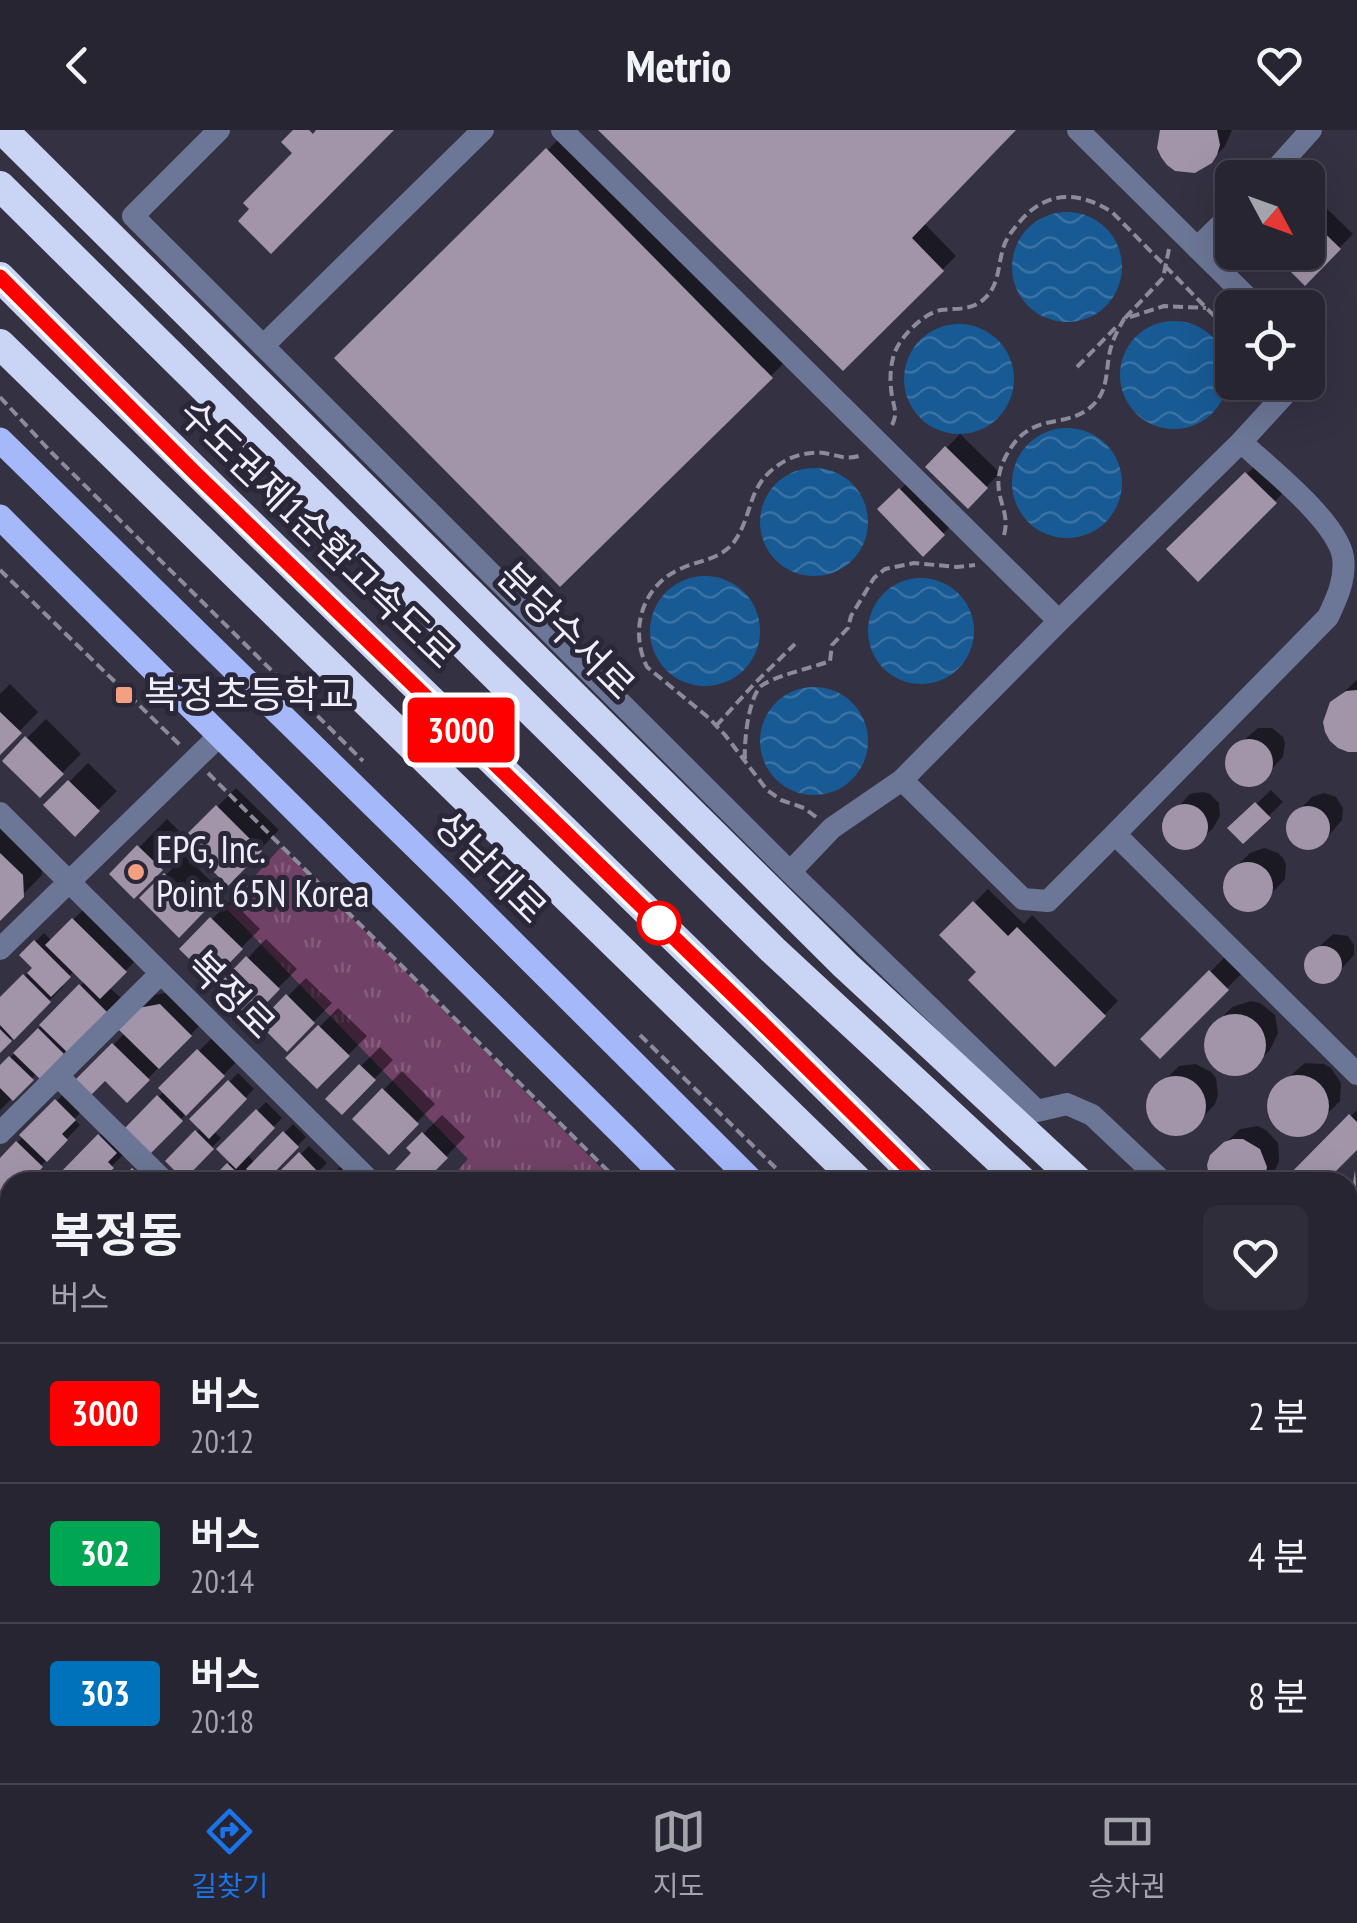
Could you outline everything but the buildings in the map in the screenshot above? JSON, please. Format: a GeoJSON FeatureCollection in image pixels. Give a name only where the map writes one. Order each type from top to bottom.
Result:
{"type":"FeatureCollection","features":[{"type":"Feature","properties":{"kind":"highway","name":"분당수서로"},"geometry":{"type":"LineString","coordinates":[[4,130],[831,951],[1068,1172]]}},
{"type":"Feature","properties":{"kind":"highway"},"geometry":{"type":"LineString","coordinates":[[0,186],[774,950],[1012,1172]]}},
{"type":"Feature","properties":{"kind":"highway","name":"수도권제1순환고속도로"},"geometry":{"type":"LineString","coordinates":[[0,277],[195,473],[912,1172]]}},
{"type":"Feature","properties":{"kind":"highway"},"geometry":{"type":"LineString","coordinates":[[0,344],[849,1172]]}},
{"type":"Feature","properties":{"kind":"main road","name":"성남대로"},"geometry":{"type":"LineString","coordinates":[[0,440],[743,1172]]}},
{"type":"Feature","properties":{"kind":"main road"},"geometry":{"type":"LineString","coordinates":[[0,517],[660,1172]]}},
{"type":"Feature","properties":{"kind":"street"},"geometry":{"type":"LineString","coordinates":[[562,130],[1059,620]]}},
{"type":"Feature","properties":{"kind":"street"},"geometry":{"type":"LineString","coordinates":[[1078,130],[1240,290]]}},
{"type":"Feature","properties":{"kind":"street"},"geometry":{"type":"LineString","coordinates":[[1284,160],[1311,130]]}},
{"type":"Feature","properties":{"kind":"street"},"geometry":{"type":"LineString","coordinates":[[204,135],[134,216],[790,872],[1037,1110],[1067,1104],[1092,1115],[1152,1172]]}},
{"type":"Feature","properties":{"kind":"street"},"geometry":{"type":"LineString","coordinates":[[263,346],[467,135]]}},
{"type":"Feature","properties":{"kind":"street"},"geometry":{"type":"LineString","coordinates":[[1197,248],[1215,231]]}},
{"type":"Feature","properties":{"kind":"street"},"geometry":{"type":"LineString","coordinates":[[790,872],[832,828],[902,780],[1280,400]]}},
{"type":"Feature","properties":{"kind":"street"},"geometry":{"type":"LineString","coordinates":[[902,780],[1023,900],[1048,901],[1116,834],[1328,617],[1341,590],[1343,556],[1324,522],[1241,442]]}},
{"type":"Feature","properties":{"kind":"street"},"geometry":{"type":"LineString","coordinates":[[0,949],[218,736]]}},
{"type":"Feature","properties":{"kind":"street","name":"복정로"},"geometry":{"type":"LineString","coordinates":[[0,813],[361,1172]]}},
{"type":"Feature","properties":{"kind":"street"},"geometry":{"type":"LineString","coordinates":[[1116,834],[1357,1074]]}},
{"type":"Feature","properties":{"kind":"street"},"geometry":{"type":"LineString","coordinates":[[0,1133],[160,974]]}},
{"type":"Feature","properties":{"kind":"street"},"geometry":{"type":"LineString","coordinates":[[58,1076],[155,1172]]}},
{"type":"Feature","properties":{"kind":"path"},"geometry":{"type":"LineString","coordinates":[[1078,367],[1163,278],[1174,224]]}},
{"type":"Feature","properties":{"kind":"path"},"geometry":{"type":"LineString","coordinates":[[0,570],[608,1172]]}},
{"type":"Feature","properties":{"kind":"path"},"geometry":{"type":"LineString","coordinates":[[716,726],[754,682],[795,644]]}},
{"type":"Feature","properties":{"kind":"path"},"geometry":{"type":"LineString","coordinates":[[754,682],[760,687]]}},
{"type":"Feature","properties":{"kind":"green space"},"geometry":{"type":"Polygon","coordinates":[[[281,847],[605,1172],[456,1172],[468,1159],[226,908],[281,847]]]}},
{"type":"Feature","properties":{"kind":"water"},"geometry":{"type":"Polygon","coordinates":[[[1067,212],[1088,216],[1106,228],[1118,246],[1122,267],[1118,288],[1106,306],[1088,318],[1067,322],[1046,318],[1028,306],[1016,288],[1012,267],[1016,246],[1028,228],[1046,216],[1067,212]]]}},
{"type":"Feature","properties":{"kind":"water"},"geometry":{"type":"Polygon","coordinates":[[[1174,321],[1195,325],[1212,337],[1215,400],[1222,400],[1212,413],[1195,425],[1174,429],[1153,425],[1136,413],[1124,396],[1120,375],[1124,354],[1136,337],[1153,325],[1174,321]]]}},
{"type":"Feature","properties":{"kind":"water"},"geometry":{"type":"Polygon","coordinates":[[[959,324],[980,328],[998,340],[1010,358],[1014,379],[1010,400],[998,418],[980,430],[959,434],[938,430],[920,418],[908,400],[904,379],[908,358],[920,340],[938,328],[959,324]]]}},
{"type":"Feature","properties":{"kind":"water"},"geometry":{"type":"Polygon","coordinates":[[[1067,428],[1088,432],[1106,444],[1118,462],[1122,483],[1118,504],[1106,522],[1088,534],[1067,538],[1046,534],[1028,522],[1016,504],[1012,483],[1016,462],[1028,444],[1046,432],[1067,428]]]}},
{"type":"Feature","properties":{"kind":"water"},"geometry":{"type":"Polygon","coordinates":[[[814,468],[835,472],[852,484],[864,501],[868,522],[864,543],[852,560],[835,572],[814,576],[793,572],[776,560],[764,543],[760,522],[764,501],[776,484],[793,472],[814,468]]]}},
{"type":"Feature","properties":{"kind":"water"},"geometry":{"type":"Polygon","coordinates":[[[705,576],[726,580],[744,592],[756,610],[760,631],[756,652],[744,670],[726,682],[705,686],[684,682],[666,670],[654,652],[650,631],[654,610],[666,592],[684,580],[705,576]]]}},
{"type":"Feature","properties":{"kind":"water"},"geometry":{"type":"Polygon","coordinates":[[[921,578],[941,582],[959,593],[970,611],[974,631],[970,651],[959,669],[941,680],[921,684],[901,680],[883,669],[872,651],[868,631],[872,611],[883,593],[901,582],[921,578]]]}},
{"type":"Feature","properties":{"kind":"water"},"geometry":{"type":"Polygon","coordinates":[[[814,687],[835,691],[852,703],[864,720],[868,741],[864,762],[852,779],[835,791],[814,795],[793,791],[776,779],[764,762],[760,741],[764,720],[776,703],[793,691],[814,687]]]}},
{"type":"Feature","properties":{"kind":"bus line","name":"3000"},"geometry":{"type":"LineString","coordinates":[[0,277],[195,473],[912,1172]]}},
{"type":"Feature","properties":{"kind":"place","name":"복정초등학교"},"geometry":{"type":"Point","coordinates":[124,695]}},
{"type":"Feature","properties":{"kind":"place","name":"EPG, Inc. Point 65N Korea"},"geometry":{"type":"Point","coordinates":[136,872]}}]}
